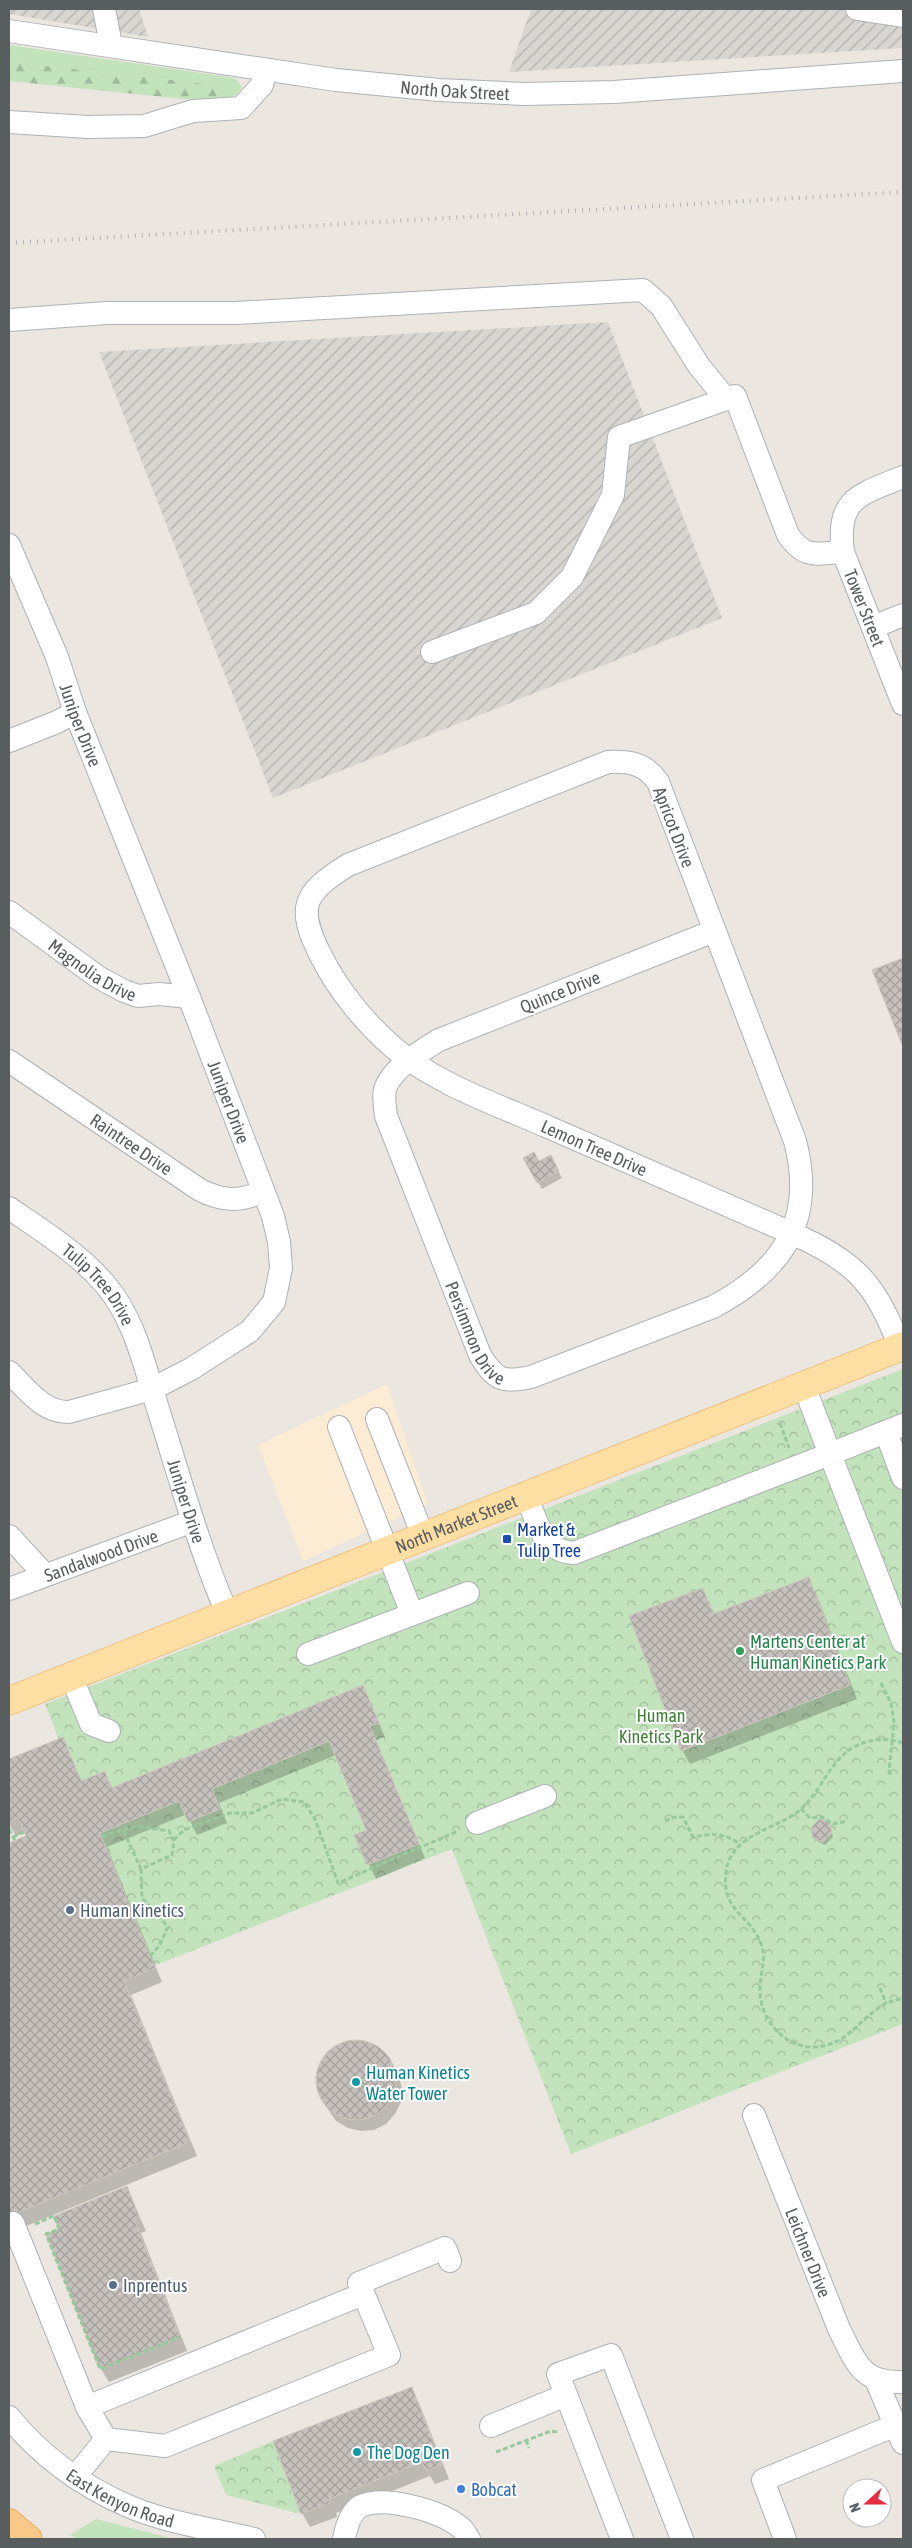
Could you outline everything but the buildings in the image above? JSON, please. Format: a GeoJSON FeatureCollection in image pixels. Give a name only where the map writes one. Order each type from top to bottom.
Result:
{"type":"FeatureCollection","features":[{"type":"Feature","properties":{"kind":"highway"},"geometry":{"type":"LineString","coordinates":[[9,2524],[28,2539]]}},
{"type":"Feature","properties":{"kind":"main road","name":"North Market Street"},"geometry":{"type":"LineString","coordinates":[[9,1700],[902,1347]]}},
{"type":"Feature","properties":{"kind":"street"},"geometry":{"type":"LineString","coordinates":[[104,9],[111,45]]}},
{"type":"Feature","properties":{"kind":"street"},"geometry":{"type":"LineString","coordinates":[[857,9],[903,16]]}},
{"type":"Feature","properties":{"kind":"street","name":"North Oak Street"},"geometry":{"type":"LineString","coordinates":[[9,31],[266,70],[414,88],[542,94],[614,92],[903,71]]}},
{"type":"Feature","properties":{"kind":"street"},"geometry":{"type":"LineString","coordinates":[[9,122],[88,126],[144,126],[193,111],[241,108],[262,85],[266,70]]}},
{"type":"Feature","properties":{"kind":"street"},"geometry":{"type":"LineString","coordinates":[[9,320],[108,313],[236,313],[643,290],[661,306],[700,366],[726,399]]}},
{"type":"Feature","properties":{"kind":"street"},"geometry":{"type":"LineString","coordinates":[[432,652],[536,613],[572,577],[612,495],[619,437],[735,396],[788,535],[798,549],[814,554],[843,552]]}},
{"type":"Feature","properties":{"kind":"street","name":"Tower Street"},"geometry":{"type":"LineString","coordinates":[[903,477],[853,500],[845,509],[840,530],[843,552],[903,704]]}},
{"type":"Feature","properties":{"kind":"street","name":"Juniper Drive"},"geometry":{"type":"LineString","coordinates":[[9,545],[57,657],[75,712],[189,996],[262,1192],[273,1216],[279,1242],[281,1268],[274,1302],[250,1331],[191,1369],[152,1388],[193,1521],[214,1583],[227,1613]]}},
{"type":"Feature","properties":{"kind":"street"},"geometry":{"type":"LineString","coordinates":[[873,627],[903,615]]}},
{"type":"Feature","properties":{"kind":"street"},"geometry":{"type":"LineString","coordinates":[[9,741],[75,712]]}},
{"type":"Feature","properties":{"kind":"street","name":"Apricot Drive"},"geometry":{"type":"LineString","coordinates":[[307,921],[307,905],[312,892],[323,881],[348,865],[608,762],[625,761],[638,764],[651,773],[658,782],[795,1141],[801,1162],[802,1182],[799,1209],[791,1233]]}},
{"type":"Feature","properties":{"kind":"street","name":"Magnolia Drive"},"geometry":{"type":"LineString","coordinates":[[9,912],[98,977],[124,991],[138,996],[158,994],[189,996]]}},
{"type":"Feature","properties":{"kind":"street","name":"Lemon Tree Drive"},"geometry":{"type":"LineString","coordinates":[[307,921],[322,957],[344,992],[394,1047],[411,1060],[476,1096],[791,1233],[840,1258],[859,1274],[875,1293],[902,1347]]}},
{"type":"Feature","properties":{"kind":"street","name":"Quince Drive"},"geometry":{"type":"LineString","coordinates":[[411,1060],[439,1040],[714,931]]}},
{"type":"Feature","properties":{"kind":"street","name":"Persimmon Drive"},"geometry":{"type":"LineString","coordinates":[[411,1060],[395,1074],[386,1088],[384,1100],[386,1116],[480,1355],[490,1371],[499,1379],[511,1382],[531,1378],[713,1307],[741,1292],[760,1277],[779,1255],[791,1233]]}},
{"type":"Feature","properties":{"kind":"street","name":"Raintree Drive"},"geometry":{"type":"LineString","coordinates":[[9,1061],[200,1190],[215,1198],[231,1200],[247,1198],[262,1192]]}},
{"type":"Feature","properties":{"kind":"street","name":"Tulip Tree Drive"},"geometry":{"type":"LineString","coordinates":[[9,1208],[86,1264],[105,1283],[120,1305],[136,1340],[152,1388]]}},
{"type":"Feature","properties":{"kind":"street"},"geometry":{"type":"LineString","coordinates":[[9,1372],[47,1409],[57,1412],[69,1412],[152,1388]]}},
{"type":"Feature","properties":{"kind":"street"},"geometry":{"type":"LineString","coordinates":[[804,1386],[903,1642]]}},
{"type":"Feature","properties":{"kind":"street"},"geometry":{"type":"LineString","coordinates":[[377,1419],[423,1536]]}},
{"type":"Feature","properties":{"kind":"street"},"geometry":{"type":"LineString","coordinates":[[339,1427],[412,1614]]}},
{"type":"Feature","properties":{"kind":"street"},"geometry":{"type":"LineString","coordinates":[[527,1496],[535,1519],[548,1542],[563,1553],[574,1553],[894,1428],[903,1478]]}},
{"type":"Feature","properties":{"kind":"street","name":"Sandalwood Drive"},"geometry":{"type":"LineString","coordinates":[[9,1589],[193,1521]]}},
{"type":"Feature","properties":{"kind":"street"},"geometry":{"type":"LineString","coordinates":[[9,1536],[45,1575]]}},
{"type":"Feature","properties":{"kind":"street"},"geometry":{"type":"LineString","coordinates":[[308,1654],[468,1593]]}},
{"type":"Feature","properties":{"kind":"street"},"geometry":{"type":"LineString","coordinates":[[71,1676],[91,1724],[109,1731]]}},
{"type":"Feature","properties":{"kind":"street"},"geometry":{"type":"LineString","coordinates":[[477,1823],[545,1796]]}},
{"type":"Feature","properties":{"kind":"street","name":"Leichner Drive"},"geometry":{"type":"LineString","coordinates":[[754,2115],[839,2329],[855,2360],[864,2372],[876,2380]]}},
{"type":"Feature","properties":{"kind":"street"},"geometry":{"type":"LineString","coordinates":[[15,2228],[17,2259],[87,2407],[106,2439]]}},
{"type":"Feature","properties":{"kind":"street"},"geometry":{"type":"LineString","coordinates":[[106,2439],[165,2446],[389,2355],[359,2283],[445,2248],[450,2261]]}},
{"type":"Feature","properties":{"kind":"street"},"geometry":{"type":"LineString","coordinates":[[87,2407],[364,2294]]}},
{"type":"Feature","properties":{"kind":"street"},"geometry":{"type":"LineString","coordinates":[[622,2539],[558,2374],[611,2355],[682,2539]]}},
{"type":"Feature","properties":{"kind":"street"},"geometry":{"type":"LineString","coordinates":[[876,2380],[903,2382]]}},
{"type":"Feature","properties":{"kind":"street"},"geometry":{"type":"LineString","coordinates":[[785,2539],[763,2480],[900,2434],[876,2380]]}},
{"type":"Feature","properties":{"kind":"street"},"geometry":{"type":"LineString","coordinates":[[491,2426],[566,2395]]}},
{"type":"Feature","properties":{"kind":"street","name":"East Kenyon Road"},"geometry":{"type":"LineString","coordinates":[[9,2417],[25,2436],[75,2477],[129,2506],[160,2516],[254,2539]]}},
{"type":"Feature","properties":{"kind":"street"},"geometry":{"type":"LineString","coordinates":[[75,2477],[106,2439]]}},
{"type":"Feature","properties":{"kind":"street"},"geometry":{"type":"LineString","coordinates":[[344,2539],[349,2519],[360,2506],[384,2501],[444,2517],[461,2528],[469,2539]]}},
{"type":"Feature","properties":{"kind":"path"},"geometry":{"type":"LineString","coordinates":[[881,1683],[891,1703],[894,1722],[889,1772],[892,1777]]}},
{"type":"Feature","properties":{"kind":"path"},"geometry":{"type":"LineString","coordinates":[[903,1743],[893,1740],[874,1739],[853,1748],[838,1760],[811,1800],[801,1809],[740,1844],[732,1856],[726,1871],[727,1896],[731,1906],[755,1932],[761,1944],[763,1968],[760,1990],[764,2014],[781,2035],[795,2044],[811,2047],[832,2045],[851,2034],[886,2003],[903,1998]]}},
{"type":"Feature","properties":{"kind":"path"},"geometry":{"type":"LineString","coordinates":[[174,1840],[184,1830],[230,1814],[252,1813],[282,1799],[304,1802],[315,1819],[338,1883],[477,1823]]}},
{"type":"Feature","properties":{"kind":"path"},"geometry":{"type":"LineString","coordinates":[[801,1809],[810,1818],[822,1817],[833,1824],[847,1821]]}},
{"type":"Feature","properties":{"kind":"path"},"geometry":{"type":"LineString","coordinates":[[665,1821],[675,1816],[683,1817],[692,1837],[722,1834],[740,1844]]}},
{"type":"Feature","properties":{"kind":"path"},"geometry":{"type":"LineString","coordinates":[[102,1836],[136,1826],[169,1831],[174,1840],[172,1855],[141,1869]]}},
{"type":"Feature","properties":{"kind":"path"},"geometry":{"type":"LineString","coordinates":[[9,1829],[14,1839],[24,1832]]}},
{"type":"Feature","properties":{"kind":"path"},"geometry":{"type":"LineString","coordinates":[[123,1830],[141,1869],[142,1898],[168,1927],[160,1946],[150,1956]]}},
{"type":"Feature","properties":{"kind":"path"},"geometry":{"type":"LineString","coordinates":[[880,1988],[886,2003]]}},
{"type":"Feature","properties":{"kind":"path"},"geometry":{"type":"LineString","coordinates":[[15,2228],[54,2216],[59,2229],[46,2234],[100,2369],[180,2337]]}},
{"type":"Feature","properties":{"kind":"path"},"geometry":{"type":"LineString","coordinates":[[496,2452],[551,2431],[557,2431],[560,2436]]}},
{"type":"Feature","properties":{"kind":"shaded area"},"geometry":{"type":"Polygon","coordinates":[[[9,9],[139,9],[148,37],[9,14],[9,9]]]}},
{"type":"Feature","properties":{"kind":"shaded area"},"geometry":{"type":"Polygon","coordinates":[[[531,9],[903,9],[903,48],[509,72],[531,9]]]}},
{"type":"Feature","properties":{"kind":"shaded area"},"geometry":{"type":"Polygon","coordinates":[[[608,322],[722,618],[273,798],[99,352],[608,322]]]}},
{"type":"Feature","properties":{"kind":"shaded area"},"geometry":{"type":"Polygon","coordinates":[[[387,1384],[428,1504],[303,1561],[258,1445],[387,1384]]]}},
{"type":"Feature","properties":{"kind":"green space"},"geometry":{"type":"Polygon","coordinates":[[[9,45],[228,77],[236,79],[242,87],[237,95],[224,99],[224,86],[9,62],[9,45]]]}},
{"type":"Feature","properties":{"kind":"green space"},"geometry":{"type":"Polygon","coordinates":[[[9,62],[225,86],[227,95],[222,103],[9,81],[9,62]]]}},
{"type":"Feature","properties":{"kind":"green space","name":"Human Kinetics Park"},"geometry":{"type":"Polygon","coordinates":[[[903,1369],[903,2024],[571,2154],[452,1849],[148,1968],[45,1704],[903,1369]]]}},
{"type":"Feature","properties":{"kind":"green space"},"geometry":{"type":"Polygon","coordinates":[[[273,2441],[301,2514],[226,2495],[214,2466],[273,2441]]]}},
{"type":"Feature","properties":{"kind":"green space"},"geometry":{"type":"Polygon","coordinates":[[[96,2519],[174,2539],[78,2539],[70,2535],[96,2519]]]}},
{"type":"Feature","properties":{"kind":"railway"},"geometry":{"type":"LineString","coordinates":[[9,243],[903,192]]}},
{"type":"Feature","properties":{"kind":"place","name":"Market & Tulip Tree"},"geometry":{"type":"Point","coordinates":[507,1539]}},
{"type":"Feature","properties":{"kind":"place","name":"Martens Center at Human Kinetics Park"},"geometry":{"type":"Point","coordinates":[740,1651]}},
{"type":"Feature","properties":{"kind":"place","name":"Human Kinetics"},"geometry":{"type":"Point","coordinates":[70,1910]}},
{"type":"Feature","properties":{"kind":"place","name":"Human Kinetics Water Tower"},"geometry":{"type":"Point","coordinates":[356,2082]}},
{"type":"Feature","properties":{"kind":"place","name":"Inprentus"},"geometry":{"type":"Point","coordinates":[113,2285]}},
{"type":"Feature","properties":{"kind":"place","name":"The Dog Den"},"geometry":{"type":"Point","coordinates":[357,2452]}},
{"type":"Feature","properties":{"kind":"place","name":"Bobcat"},"geometry":{"type":"Point","coordinates":[461,2489]}}]}
